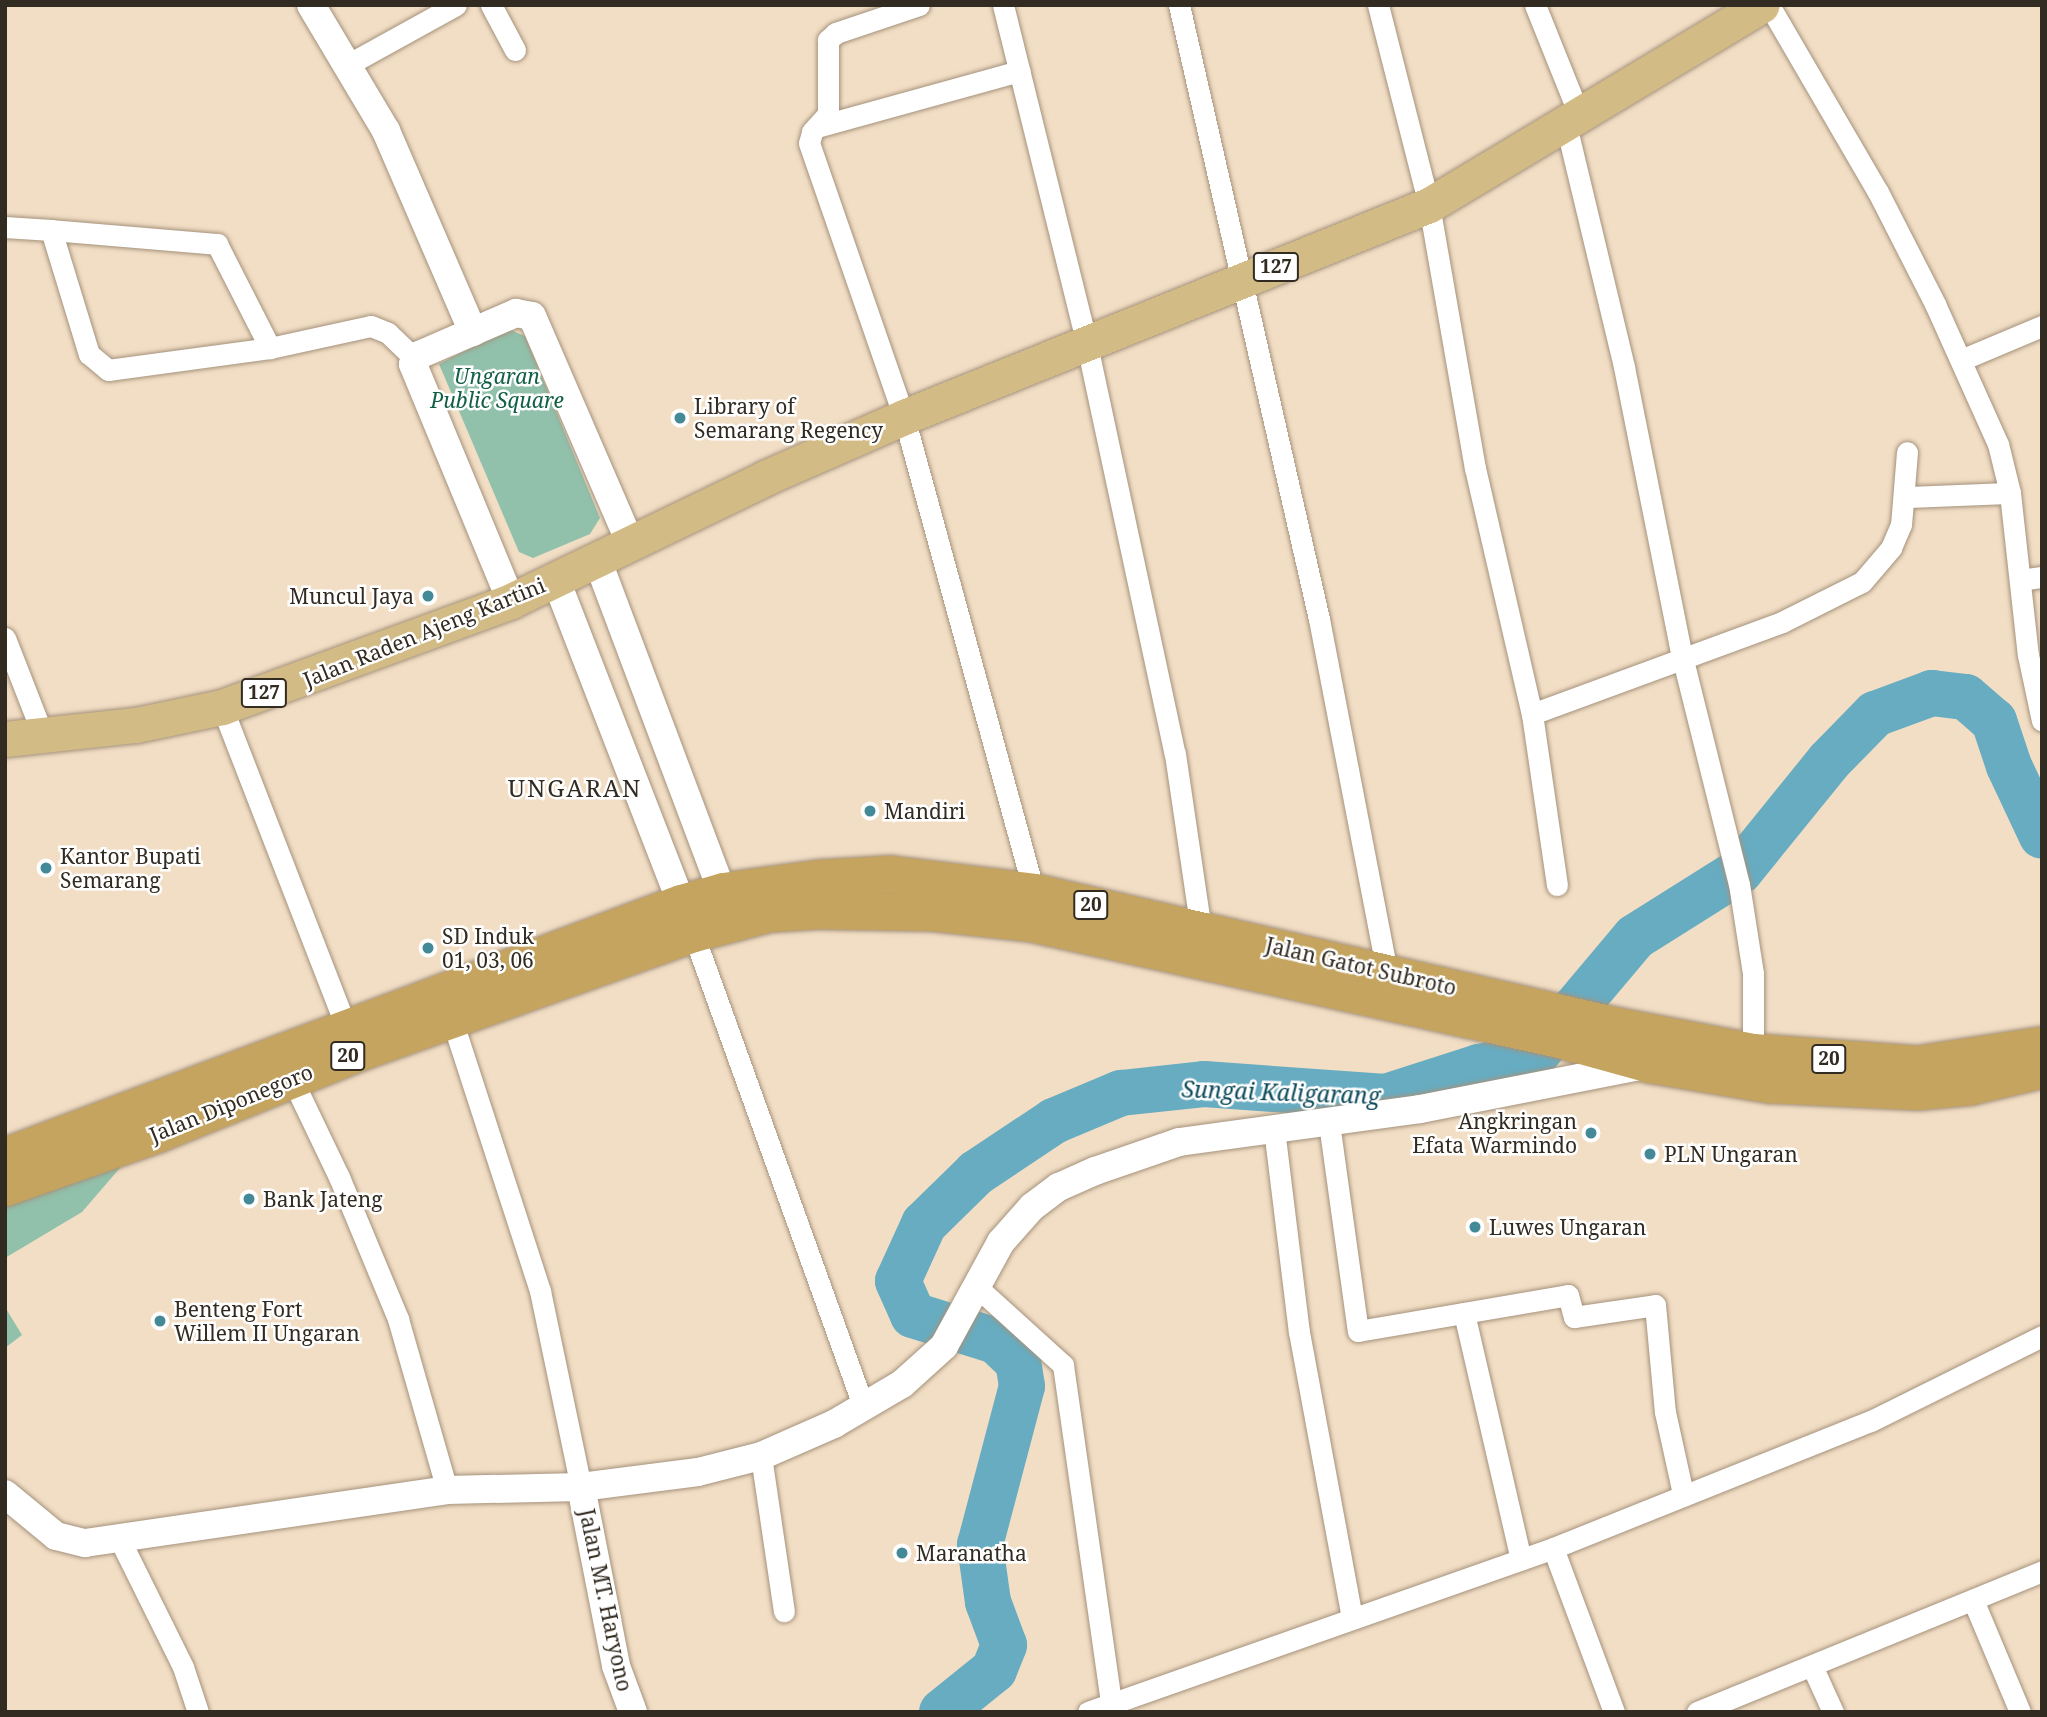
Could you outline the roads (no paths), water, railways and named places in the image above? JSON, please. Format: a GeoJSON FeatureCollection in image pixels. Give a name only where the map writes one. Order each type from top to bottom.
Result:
{"type":"FeatureCollection","features":[{"type":"Feature","properties":{"kind":"highway","name":"Jalan Gatot Subroto"},"geometry":{"type":"LineString","coordinates":[[687,918],[821,877],[890,874],[1034,892],[1387,971],[1559,1039],[1650,1064],[1770,1084],[1857,1091],[1970,1086],[2042,1069]]}},
{"type":"Feature","properties":{"kind":"highway","name":"Jalan Gatot Subroto"},"geometry":{"type":"LineString","coordinates":[[727,906],[769,913],[887,909],[1032,923],[1490,1010],[1617,1026],[1753,1052],[1918,1064],[2042,1045]]}},
{"type":"Feature","properties":{"kind":"highway","name":"Jalan Diponegoro"},"geometry":{"type":"LineString","coordinates":[[5,1156],[346,1027],[687,918]]}},
{"type":"Feature","properties":{"kind":"highway","name":"Jalan Diponegoro"},"geometry":{"type":"LineString","coordinates":[[5,1187],[156,1134],[292,1079],[452,1020],[687,918]]}},
{"type":"Feature","properties":{"kind":"main road","name":"127"},"geometry":{"type":"LineString","coordinates":[[630,542],[904,416],[1087,345],[1429,205],[1573,121],[1762,5]]}},
{"type":"Feature","properties":{"kind":"main road","name":"Jalan Raden Ajeng Kartini"},"geometry":{"type":"LineString","coordinates":[[5,739],[44,738],[136,725],[222,706],[511,601],[630,542]]}},
{"type":"Feature","properties":{"kind":"street"},"geometry":{"type":"LineString","coordinates":[[311,5],[349,64],[397,155],[473,331]]}},
{"type":"Feature","properties":{"kind":"street"},"geometry":{"type":"LineString","coordinates":[[349,64],[456,5]]}},
{"type":"Feature","properties":{"kind":"street"},"geometry":{"type":"LineString","coordinates":[[491,5],[515,50]]}},
{"type":"Feature","properties":{"kind":"street"},"geometry":{"type":"LineString","coordinates":[[919,5],[836,33],[828,40],[828,114],[812,132],[809,143],[904,416],[1034,892]]}},
{"type":"Feature","properties":{"kind":"street"},"geometry":{"type":"LineString","coordinates":[[1003,5],[1087,345],[1175,754],[1201,931]]}},
{"type":"Feature","properties":{"kind":"street"},"geometry":{"type":"LineString","coordinates":[[1179,5],[1319,619],[1387,971]]}},
{"type":"Feature","properties":{"kind":"street"},"geometry":{"type":"LineString","coordinates":[[1378,5],[1429,205],[1475,468],[1532,714],[1557,885]]}},
{"type":"Feature","properties":{"kind":"street"},"geometry":{"type":"LineString","coordinates":[[1535,5],[1573,121],[1682,656],[1739,884],[1754,973],[1753,1052]]}},
{"type":"Feature","properties":{"kind":"street"},"geometry":{"type":"LineString","coordinates":[[1769,5],[1878,192],[1961,360],[1998,444],[2010,493],[2020,580],[2042,721]]}},
{"type":"Feature","properties":{"kind":"street"},"geometry":{"type":"LineString","coordinates":[[820,126],[1020,71]]}},
{"type":"Feature","properties":{"kind":"street"},"geometry":{"type":"LineString","coordinates":[[5,227],[217,244],[270,348]]}},
{"type":"Feature","properties":{"kind":"street"},"geometry":{"type":"LineString","coordinates":[[51,230],[89,354],[108,370],[270,348],[371,326],[387,333],[414,358],[511,601]]}},
{"type":"Feature","properties":{"kind":"street"},"geometry":{"type":"LineString","coordinates":[[414,358],[516,313],[528,313],[536,320],[630,542]]}},
{"type":"Feature","properties":{"kind":"street"},"geometry":{"type":"LineString","coordinates":[[1961,360],[2042,326]]}},
{"type":"Feature","properties":{"kind":"street"},"geometry":{"type":"LineString","coordinates":[[1532,714],[1682,656],[1782,622],[1862,582],[1892,548],[1906,497],[1907,452]]}},
{"type":"Feature","properties":{"kind":"street"},"geometry":{"type":"LineString","coordinates":[[1906,497],[2010,493]]}},
{"type":"Feature","properties":{"kind":"street"},"geometry":{"type":"LineString","coordinates":[[597,559],[727,906]]}},
{"type":"Feature","properties":{"kind":"street"},"geometry":{"type":"LineString","coordinates":[[2020,580],[2042,578]]}},
{"type":"Feature","properties":{"kind":"street"},"geometry":{"type":"LineString","coordinates":[[556,580],[687,918],[864,1408]]}},
{"type":"Feature","properties":{"kind":"street"},"geometry":{"type":"LineString","coordinates":[[5,638],[44,738]]}},
{"type":"Feature","properties":{"kind":"street"},"geometry":{"type":"LineString","coordinates":[[222,706],[346,1027]]}},
{"type":"Feature","properties":{"kind":"street"},"geometry":{"type":"LineString","coordinates":[[624,752],[665,735]]}},
{"type":"Feature","properties":{"kind":"street"},"geometry":{"type":"LineString","coordinates":[[452,1020],[540,1291],[581,1487]]}},
{"type":"Feature","properties":{"kind":"street"},"geometry":{"type":"LineString","coordinates":[[5,1494],[56,1536],[85,1544],[447,1490],[581,1487],[698,1472],[761,1456],[864,1408],[902,1384],[944,1346],[1001,1242],[1031,1207],[1059,1187],[1179,1142],[1329,1123],[1650,1064]]}},
{"type":"Feature","properties":{"kind":"street"},"geometry":{"type":"LineString","coordinates":[[292,1079],[339,1177],[398,1319],[447,1490]]}},
{"type":"Feature","properties":{"kind":"street"},"geometry":{"type":"LineString","coordinates":[[1329,1123],[1358,1331],[1568,1295],[1574,1317],[1655,1305],[1665,1412],[1683,1494]]}},
{"type":"Feature","properties":{"kind":"street"},"geometry":{"type":"LineString","coordinates":[[1274,1129],[1299,1332],[1352,1617]]}},
{"type":"Feature","properties":{"kind":"street"},"geometry":{"type":"LineString","coordinates":[[972,1296],[1063,1365],[1111,1703]]}},
{"type":"Feature","properties":{"kind":"street"},"geometry":{"type":"LineString","coordinates":[[1464,1313],[1521,1559]]}},
{"type":"Feature","properties":{"kind":"street"},"geometry":{"type":"LineString","coordinates":[[1087,1712],[1553,1548],[1871,1421],[2042,1336]]}},
{"type":"Feature","properties":{"kind":"street"},"geometry":{"type":"LineString","coordinates":[[761,1456],[783,1611]]}},
{"type":"Feature","properties":{"kind":"street","name":"Jalan MT. Haryono"},"geometry":{"type":"LineString","coordinates":[[581,1487],[616,1666],[633,1712]]}},
{"type":"Feature","properties":{"kind":"street"},"geometry":{"type":"LineString","coordinates":[[120,1540],[183,1667],[198,1712]]}},
{"type":"Feature","properties":{"kind":"street"},"geometry":{"type":"LineString","coordinates":[[1553,1548],[1614,1712]]}},
{"type":"Feature","properties":{"kind":"street"},"geometry":{"type":"LineString","coordinates":[[1697,1712],[2042,1571]]}},
{"type":"Feature","properties":{"kind":"street"},"geometry":{"type":"LineString","coordinates":[[1973,1600],[2020,1712]]}},
{"type":"Feature","properties":{"kind":"street"},"geometry":{"type":"LineString","coordinates":[[1812,1666],[1833,1712]]}},
{"type":"Feature","properties":{"kind":"waterway","name":"Sungai Kaligarang"},"geometry":{"type":"LineString","coordinates":[[942,1712],[994,1670],[1004,1645],[988,1602],[980,1545],[1022,1386],[1018,1362],[996,1341],[913,1315],[898,1281],[924,1224],[976,1173],[1054,1121],[1121,1093],[1204,1084],[1386,1097],[1479,1067],[1534,1057],[1635,937],[1740,871],[1829,761],[1875,714],[1932,693],[1966,697],[1994,721],[2009,766],[2042,836]]}},
{"type":"Feature","properties":{"kind":"place","name":"Library of Semarang Regency"},"geometry":{"type":"Point","coordinates":[680,418]}},
{"type":"Feature","properties":{"kind":"place","name":"Muncul Jaya"},"geometry":{"type":"Point","coordinates":[428,596]}},
{"type":"Feature","properties":{"kind":"place","name":"Mandiri"},"geometry":{"type":"Point","coordinates":[870,811]}},
{"type":"Feature","properties":{"kind":"place","name":"Kantor Bupati Semarang"},"geometry":{"type":"Point","coordinates":[46,868]}},
{"type":"Feature","properties":{"kind":"place","name":"SD Induk 01, 03, 06"},"geometry":{"type":"Point","coordinates":[428,948]}},
{"type":"Feature","properties":{"kind":"place","name":"Angkringan Efata Warmindo"},"geometry":{"type":"Point","coordinates":[1591,1133]}},
{"type":"Feature","properties":{"kind":"place","name":"PLN Ungaran"},"geometry":{"type":"Point","coordinates":[1650,1154]}},
{"type":"Feature","properties":{"kind":"place","name":"Bank Jateng"},"geometry":{"type":"Point","coordinates":[249,1199]}},
{"type":"Feature","properties":{"kind":"place","name":"Luwes Ungaran"},"geometry":{"type":"Point","coordinates":[1475,1227]}},
{"type":"Feature","properties":{"kind":"place","name":"Benteng Fort Willem II Ungaran"},"geometry":{"type":"Point","coordinates":[160,1321]}},
{"type":"Feature","properties":{"kind":"place","name":"Maranatha"},"geometry":{"type":"Point","coordinates":[902,1553]}},
{"type":"Feature","properties":{"kind":"district","name":"UNGARAN"},"geometry":{"type":"Point","coordinates":[575,788]}},
{"type":"Feature","properties":{"kind":"park label","name":"Ungaran Public Square"},"geometry":{"type":"Point","coordinates":[497,388]}}]}
